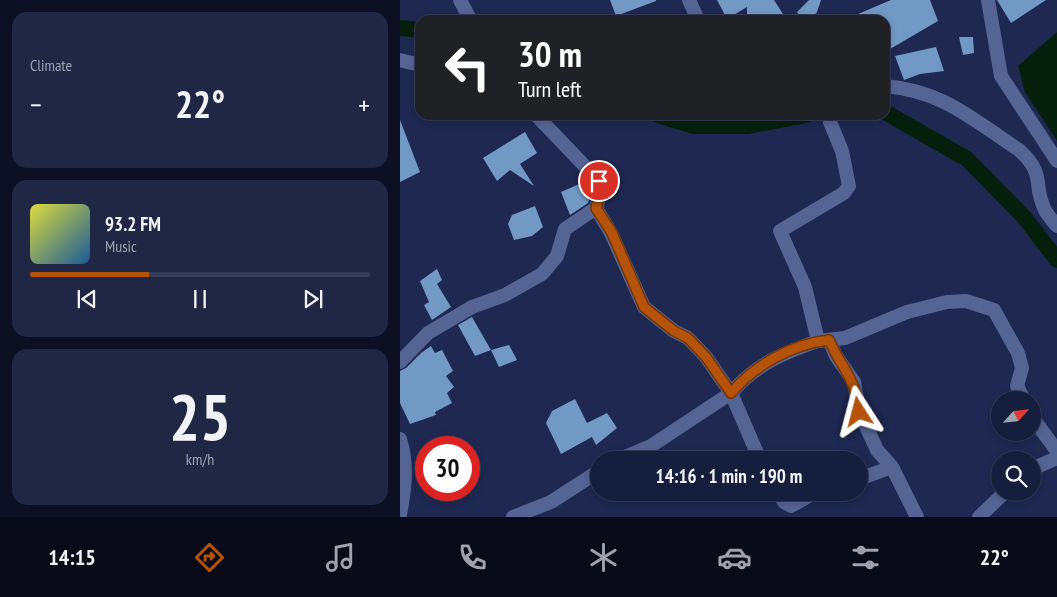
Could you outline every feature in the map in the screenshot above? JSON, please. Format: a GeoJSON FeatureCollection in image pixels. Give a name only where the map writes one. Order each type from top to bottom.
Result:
{"type":"FeatureCollection","features":[{"type":"Feature","properties":{"kind":"street"},"geometry":{"type":"LineString","coordinates":[[460,0],[468,15]]}},
{"type":"Feature","properties":{"kind":"street"},"geometry":{"type":"LineString","coordinates":[[689,0],[696,15]]}},
{"type":"Feature","properties":{"kind":"street"},"geometry":{"type":"LineString","coordinates":[[988,0],[1001,76],[1057,161]]}},
{"type":"Feature","properties":{"kind":"street"},"geometry":{"type":"LineString","coordinates":[[400,60],[415,64]]}},
{"type":"Feature","properties":{"kind":"street"},"geometry":{"type":"LineString","coordinates":[[890,86],[910,88],[940,98],[1019,150],[1029,159],[1038,175],[1044,209],[1057,226]]}},
{"type":"Feature","properties":{"kind":"street"},"geometry":{"type":"LineString","coordinates":[[400,362],[435,329],[472,307],[505,295],[542,274],[557,256],[566,229],[596,208],[601,191],[599,181],[541,120]]}},
{"type":"Feature","properties":{"kind":"street"},"geometry":{"type":"LineString","coordinates":[[830,122],[842,150],[849,186],[844,193],[780,231],[805,287],[824,340],[854,382],[859,412],[877,450],[892,467],[917,517]]}},
{"type":"Feature","properties":{"kind":"street"},"geometry":{"type":"LineString","coordinates":[[596,208],[612,233],[644,307],[674,331],[688,338],[706,357],[731,393],[756,451]]}},
{"type":"Feature","properties":{"kind":"street"},"geometry":{"type":"LineString","coordinates":[[639,451],[651,446],[731,393],[747,375],[775,357],[824,340],[845,338],[907,312],[947,302],[966,301],[994,310],[1018,354],[1022,368],[1017,386],[1020,391]]}},
{"type":"Feature","properties":{"kind":"street"},"geometry":{"type":"LineString","coordinates":[[1041,429],[1057,451]]}},
{"type":"Feature","properties":{"kind":"street"},"geometry":{"type":"LineString","coordinates":[[400,439],[405,455],[406,486],[400,515]]}},
{"type":"Feature","properties":{"kind":"street"},"geometry":{"type":"LineString","coordinates":[[1041,465],[1057,458]]}},
{"type":"Feature","properties":{"kind":"street"},"geometry":{"type":"LineString","coordinates":[[868,476],[892,467]]}},
{"type":"Feature","properties":{"kind":"street"},"geometry":{"type":"LineString","coordinates":[[513,517],[528,514],[551,502],[590,477]]}},
{"type":"Feature","properties":{"kind":"street"},"geometry":{"type":"LineString","coordinates":[[783,501],[791,506],[800,501]]}},
{"type":"Feature","properties":{"kind":"street"},"geometry":{"type":"LineString","coordinates":[[979,517],[996,501]]}},
{"type":"Feature","properties":{"kind":"shaded area"},"geometry":{"type":"Polygon","coordinates":[[[1057,32],[1057,141],[1025,92],[1018,66],[1057,32]]]}},
{"type":"Feature","properties":{"kind":"building"},"geometry":{"type":"Polygon","coordinates":[[[610,0],[656,0],[619,15],[616,15],[610,0]]]}},
{"type":"Feature","properties":{"kind":"building"},"geometry":{"type":"Polygon","coordinates":[[[717,0],[774,0],[783,14],[747,15],[747,7],[734,15],[725,15],[717,0]]]}},
{"type":"Feature","properties":{"kind":"building"},"geometry":{"type":"Polygon","coordinates":[[[809,0],[821,0],[814,15],[799,15],[797,12],[809,0]]]}},
{"type":"Feature","properties":{"kind":"building"},"geometry":{"type":"Polygon","coordinates":[[[891,0],[930,0],[938,21],[890,49],[890,15],[856,15],[891,0]]]}},
{"type":"Feature","properties":{"kind":"building"},"geometry":{"type":"Polygon","coordinates":[[[997,0],[1046,0],[1011,23],[997,0]]]}},
{"type":"Feature","properties":{"kind":"building"},"geometry":{"type":"Polygon","coordinates":[[[959,37],[973,37],[974,53],[963,55],[959,37]]]}},
{"type":"Feature","properties":{"kind":"building"},"geometry":{"type":"Polygon","coordinates":[[[936,47],[944,71],[920,74],[904,80],[895,56],[936,47]]]}},
{"type":"Feature","properties":{"kind":"building"},"geometry":{"type":"Polygon","coordinates":[[[400,120],[420,172],[400,182],[400,120]]]}},
{"type":"Feature","properties":{"kind":"building"},"geometry":{"type":"Polygon","coordinates":[[[525,132],[537,153],[520,164],[534,186],[510,170],[497,181],[483,158],[525,132]]]}},
{"type":"Feature","properties":{"kind":"building"},"geometry":{"type":"Polygon","coordinates":[[[584,182],[591,194],[588,203],[570,215],[561,192],[584,182]]]}},
{"type":"Feature","properties":{"kind":"building"},"geometry":{"type":"Polygon","coordinates":[[[535,206],[543,227],[532,236],[514,240],[508,224],[512,215],[535,206]]]}},
{"type":"Feature","properties":{"kind":"building"},"geometry":{"type":"Polygon","coordinates":[[[437,269],[442,280],[437,284],[451,307],[432,320],[424,305],[429,302],[420,281],[437,269]]]}},
{"type":"Feature","properties":{"kind":"building"},"geometry":{"type":"Polygon","coordinates":[[[472,317],[491,350],[475,356],[458,325],[472,317]]]}},
{"type":"Feature","properties":{"kind":"building"},"geometry":{"type":"Polygon","coordinates":[[[509,345],[517,360],[499,367],[491,350],[509,345]]]}},
{"type":"Feature","properties":{"kind":"building"},"geometry":{"type":"Polygon","coordinates":[[[431,346],[435,353],[442,350],[453,371],[446,376],[454,387],[447,393],[452,403],[435,412],[436,415],[410,424],[400,403],[400,371],[431,346]]]}},
{"type":"Feature","properties":{"kind":"building"},"geometry":{"type":"Polygon","coordinates":[[[575,399],[587,423],[607,413],[617,428],[596,445],[592,437],[561,454],[546,423],[552,411],[575,399]]]}},
{"type":"Feature","properties":{"kind":"waterway"},"geometry":{"type":"LineString","coordinates":[[400,28],[415,30]]}},
{"type":"Feature","properties":{"kind":"waterway"},"geometry":{"type":"LineString","coordinates":[[890,115],[967,159],[1024,217],[1057,260]]}},
{"type":"Feature","properties":{"kind":"waterway"},"geometry":{"type":"LineString","coordinates":[[674,120],[694,126],[748,126],[780,120]]}},
{"type":"Feature","properties":{"kind":"route"},"geometry":{"type":"LineString","coordinates":[[599,181],[601,191],[596,208],[612,233],[644,307],[674,331],[688,338],[706,357],[731,393],[747,375],[764,366],[775,357],[818,341],[829,340],[836,356],[854,382],[859,412]]}}]}
